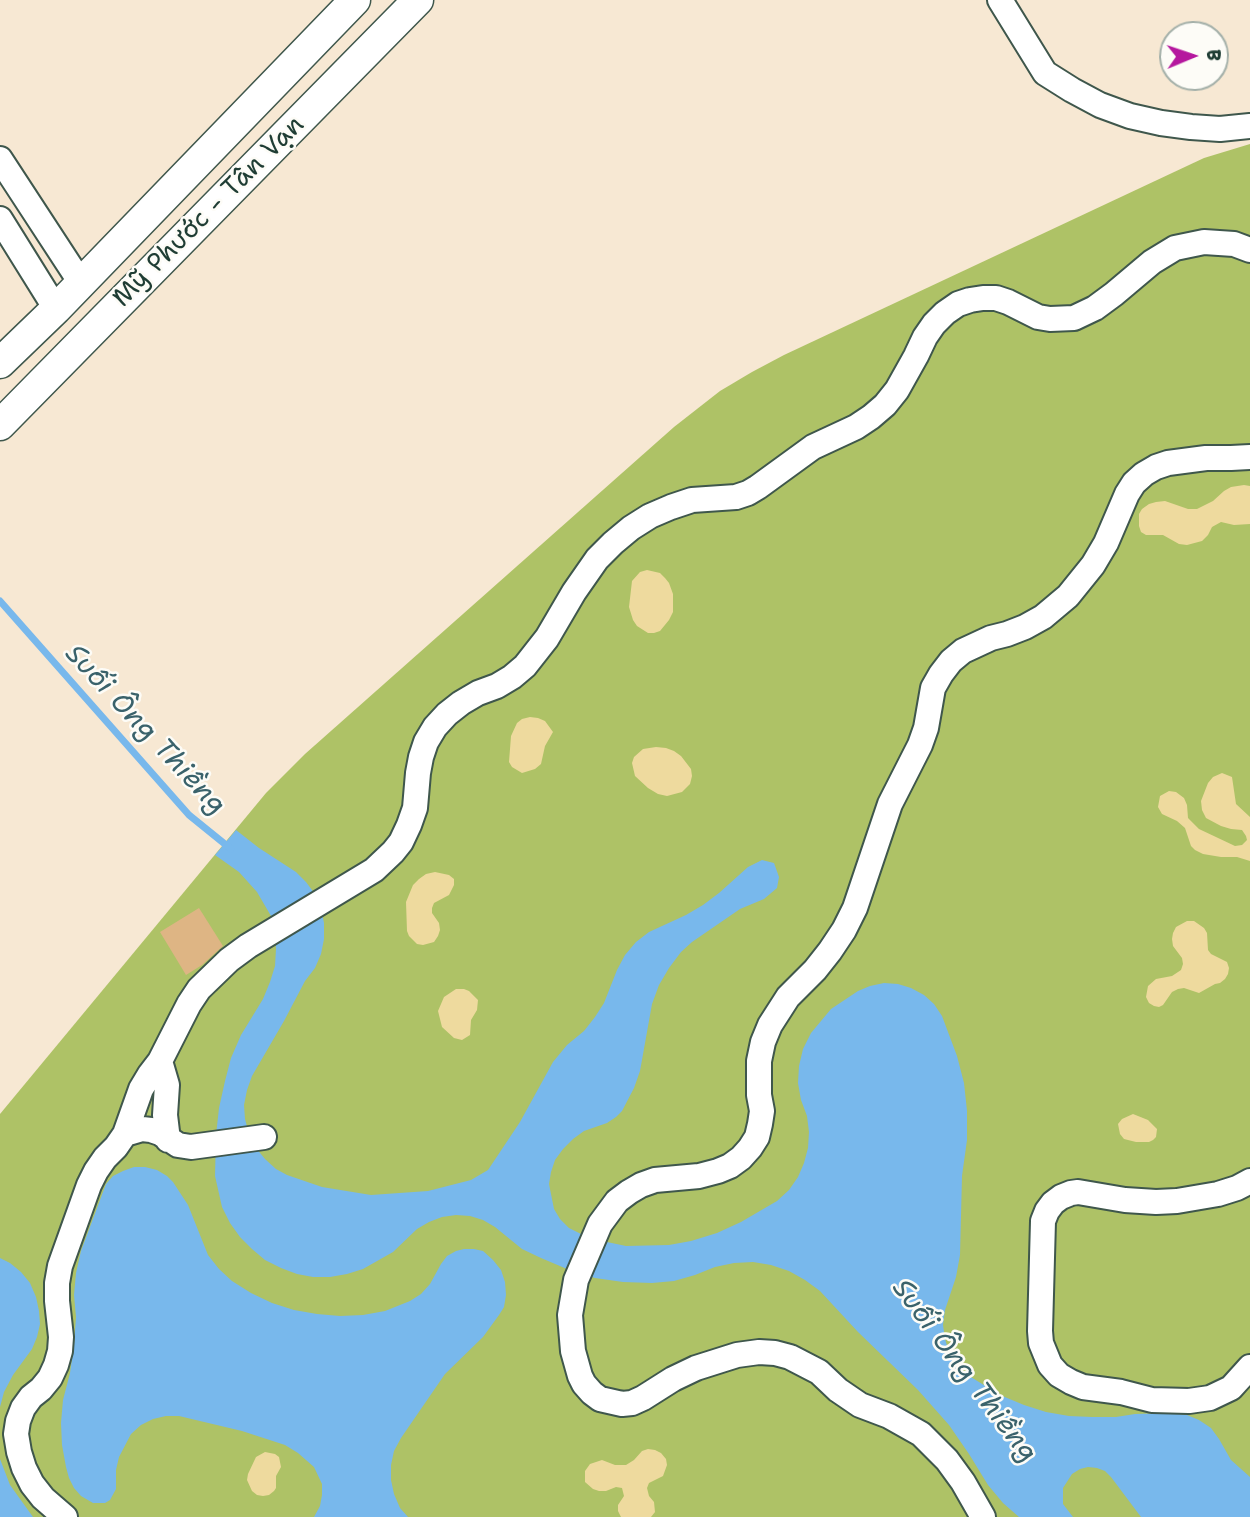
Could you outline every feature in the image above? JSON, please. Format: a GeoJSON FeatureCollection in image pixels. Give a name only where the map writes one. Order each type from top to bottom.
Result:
{"type":"FeatureCollection","features":[{"type":"Feature","properties":{"kind":"main road","name":"Mỹ Phước - Tân Vạn"},"geometry":{"type":"LineString","coordinates":[[0,363],[56,309],[355,0]]}},
{"type":"Feature","properties":{"kind":"main road","name":"Mỹ Phước - Tân Vạn"},"geometry":{"type":"LineString","coordinates":[[0,425],[418,0]]}},
{"type":"Feature","properties":{"kind":"street"},"geometry":{"type":"LineString","coordinates":[[1000,0],[1045,73],[1100,105],[1161,123],[1220,129],[1250,126]]}},
{"type":"Feature","properties":{"kind":"street"},"geometry":{"type":"LineString","coordinates":[[0,159],[81,283]]}},
{"type":"Feature","properties":{"kind":"street"},"geometry":{"type":"LineString","coordinates":[[0,219],[8,251],[56,309]]}},
{"type":"Feature","properties":{"kind":"street"},"geometry":{"type":"LineString","coordinates":[[65,1517],[43,1498],[24,1468],[17,1443],[18,1421],[23,1408],[50,1378],[56,1365],[61,1337],[57,1283],[64,1250],[89,1185],[100,1165],[125,1134],[141,1089],[160,1061],[189,1004],[200,989],[229,960],[374,870],[401,842],[415,808],[421,757],[426,743],[447,714],[461,703],[512,677],[525,666],[537,653],[597,559],[631,528],[650,516],[692,500],[748,493],[813,447],[871,417],[897,390],[934,324],[958,304],[996,298],[1050,320],[1074,317],[1096,307],[1152,262],[1175,248],[1219,242],[1250,250]]}},
{"type":"Feature","properties":{"kind":"street"},"geometry":{"type":"LineString","coordinates":[[983,1517],[947,1460],[921,1434],[897,1420],[860,1405],[838,1390],[819,1371],[790,1357],[759,1352],[737,1355],[673,1378],[632,1403],[622,1404],[600,1399],[584,1384],[573,1351],[570,1315],[576,1280],[594,1237],[617,1201],[641,1185],[655,1180],[699,1176],[730,1166],[741,1158],[757,1137],[761,1111],[759,1061],[763,1042],[779,1009],[816,970],[844,930],[855,908],[890,804],[920,745],[933,688],[951,661],[977,643],[1026,627],[1059,605],[1093,565],[1126,494],[1144,474],[1168,463],[1206,458],[1250,457]]}},
{"type":"Feature","properties":{"kind":"street"},"geometry":{"type":"LineString","coordinates":[[160,1061],[167,1085],[165,1115],[169,1140]]}},
{"type":"Feature","properties":{"kind":"street"},"geometry":{"type":"LineString","coordinates":[[125,1134],[142,1129],[151,1130],[178,1144],[191,1147],[264,1137]]}},
{"type":"Feature","properties":{"kind":"street"},"geometry":{"type":"LineString","coordinates":[[1250,1181],[1218,1194],[1177,1201],[1125,1200],[1078,1192],[1061,1197],[1047,1211],[1044,1221],[1040,1331],[1041,1343],[1050,1365],[1070,1382],[1152,1400],[1189,1401],[1210,1398],[1231,1388],[1250,1367]]}},
{"type":"Feature","properties":{"kind":"green space"},"geometry":{"type":"Polygon","coordinates":[[[1250,144],[1250,1517],[0,1517],[0,1114],[266,793],[305,754],[674,427],[720,391],[784,355],[1204,158],[1250,144]]]}},
{"type":"Feature","properties":{"kind":"sand"},"geometry":{"type":"Polygon","coordinates":[[[1250,486],[1250,524],[1221,522],[1212,527],[1202,541],[1187,545],[1179,544],[1163,535],[1146,535],[1141,532],[1139,514],[1149,504],[1165,501],[1188,509],[1197,509],[1231,487],[1250,486]]]}},
{"type":"Feature","properties":{"kind":"sand"},"geometry":{"type":"Polygon","coordinates":[[[647,570],[660,573],[669,583],[673,594],[673,612],[660,631],[654,633],[648,633],[637,626],[629,607],[632,581],[640,572],[647,570]]]}},
{"type":"Feature","properties":{"kind":"sand"},"geometry":{"type":"Polygon","coordinates":[[[530,717],[545,721],[553,732],[545,746],[541,764],[522,773],[509,762],[511,736],[517,723],[530,717]]]}},
{"type":"Feature","properties":{"kind":"sand"},"geometry":{"type":"Polygon","coordinates":[[[656,747],[674,751],[691,769],[690,784],[682,792],[667,796],[658,794],[635,776],[632,763],[634,757],[643,749],[656,747]]]}},
{"type":"Feature","properties":{"kind":"sand"},"geometry":{"type":"Polygon","coordinates":[[[1222,773],[1232,777],[1236,804],[1250,817],[1250,861],[1203,854],[1195,850],[1185,828],[1162,814],[1158,807],[1160,796],[1169,791],[1176,792],[1184,798],[1188,818],[1199,829],[1235,846],[1242,845],[1247,840],[1242,830],[1221,826],[1206,818],[1202,810],[1201,801],[1208,783],[1222,773]]]}},
{"type":"Feature","properties":{"kind":"sand"},"geometry":{"type":"Polygon","coordinates":[[[435,872],[449,875],[454,879],[454,885],[449,895],[434,903],[432,908],[432,913],[439,923],[438,936],[434,942],[417,944],[407,931],[406,902],[413,885],[426,874],[435,872]]]}},
{"type":"Feature","properties":{"kind":"sand"},"geometry":{"type":"Polygon","coordinates":[[[1187,921],[1194,921],[1204,928],[1208,950],[1227,962],[1228,974],[1220,983],[1199,993],[1184,988],[1178,989],[1172,992],[1163,1005],[1154,1006],[1146,997],[1148,986],[1156,979],[1172,976],[1181,970],[1182,958],[1173,946],[1172,939],[1176,927],[1187,921]]]}},
{"type":"Feature","properties":{"kind":"sand"},"geometry":{"type":"Polygon","coordinates":[[[456,989],[469,991],[478,1000],[477,1010],[471,1020],[470,1035],[462,1040],[454,1038],[442,1027],[438,1011],[444,997],[456,989]]]}},
{"type":"Feature","properties":{"kind":"sand"},"geometry":{"type":"Polygon","coordinates":[[[1133,1114],[1148,1120],[1157,1129],[1153,1140],[1136,1142],[1124,1139],[1120,1134],[1118,1124],[1133,1114]]]}},
{"type":"Feature","properties":{"kind":"sand"},"geometry":{"type":"Polygon","coordinates":[[[648,1449],[661,1453],[667,1465],[663,1476],[649,1483],[647,1488],[654,1502],[655,1512],[651,1517],[621,1517],[618,1505],[624,1496],[622,1488],[606,1491],[593,1489],[585,1482],[585,1471],[590,1464],[602,1460],[615,1465],[626,1465],[648,1449]]]}},
{"type":"Feature","properties":{"kind":"sand"},"geometry":{"type":"Polygon","coordinates":[[[265,1452],[279,1457],[281,1467],[276,1476],[276,1488],[269,1495],[263,1496],[252,1491],[247,1480],[256,1457],[265,1452]]]}},
{"type":"Feature","properties":{"kind":"water"},"geometry":{"type":"Polygon","coordinates":[[[236,830],[306,882],[315,894],[324,923],[321,954],[315,968],[252,1076],[247,1090],[244,1105],[249,1134],[265,1159],[287,1175],[322,1187],[371,1195],[428,1191],[471,1180],[488,1170],[520,1122],[553,1062],[595,1017],[625,955],[636,942],[649,932],[703,905],[748,867],[762,860],[774,863],[779,877],[777,888],[764,899],[740,909],[692,942],[669,968],[652,1004],[640,1071],[622,1111],[607,1123],[584,1131],[573,1139],[555,1160],[549,1184],[554,1209],[560,1219],[569,1228],[587,1237],[607,1242],[626,1246],[669,1245],[717,1233],[777,1201],[798,1177],[808,1148],[807,1116],[798,1083],[803,1049],[811,1033],[831,1009],[858,991],[884,983],[911,988],[934,1004],[942,1016],[957,1056],[967,1111],[960,1255],[943,1325],[949,1352],[966,1374],[1000,1395],[1046,1412],[1092,1417],[1173,1413],[1199,1420],[1211,1428],[1231,1460],[1250,1477],[1250,1517],[1141,1517],[1105,1471],[1088,1467],[1072,1474],[1063,1488],[1063,1504],[1073,1517],[1019,1517],[988,1485],[949,1425],[918,1390],[820,1291],[789,1271],[771,1265],[734,1263],[674,1281],[652,1283],[595,1278],[522,1249],[483,1220],[456,1215],[429,1222],[417,1229],[393,1252],[363,1269],[347,1274],[313,1277],[297,1274],[265,1260],[240,1237],[230,1223],[222,1207],[215,1176],[219,1108],[231,1058],[241,1035],[263,999],[275,966],[275,933],[271,916],[257,892],[239,872],[215,855],[236,830]]]}},
{"type":"Feature","properties":{"kind":"water"},"geometry":{"type":"Polygon","coordinates":[[[134,1167],[157,1170],[173,1182],[188,1205],[208,1255],[232,1281],[272,1303],[294,1310],[340,1316],[385,1311],[421,1294],[447,1256],[464,1249],[483,1251],[501,1270],[505,1282],[504,1307],[483,1337],[445,1374],[394,1451],[391,1480],[400,1508],[408,1517],[314,1517],[320,1506],[322,1484],[314,1467],[298,1453],[285,1445],[242,1431],[179,1416],[153,1419],[131,1434],[119,1457],[116,1489],[110,1500],[93,1503],[74,1488],[66,1467],[61,1423],[74,1345],[76,1273],[81,1251],[106,1184],[113,1176],[134,1167]]]}},
{"type":"Feature","properties":{"kind":"water"},"geometry":{"type":"Polygon","coordinates":[[[0,1258],[21,1272],[30,1283],[36,1297],[40,1324],[32,1349],[13,1375],[0,1407],[0,1258]]]}},
{"type":"Feature","properties":{"kind":"water"},"geometry":{"type":"Polygon","coordinates":[[[0,1459],[10,1485],[33,1517],[0,1517],[0,1459]]]}},
{"type":"Feature","properties":{"kind":"building"},"geometry":{"type":"Polygon","coordinates":[[[199,908],[223,946],[186,975],[160,932],[199,908]]]}},
{"type":"Feature","properties":{"kind":"waterway","name":"Suối Ông Thiềng"},"geometry":{"type":"LineString","coordinates":[[0,601],[189,815],[231,849]]}}]}
